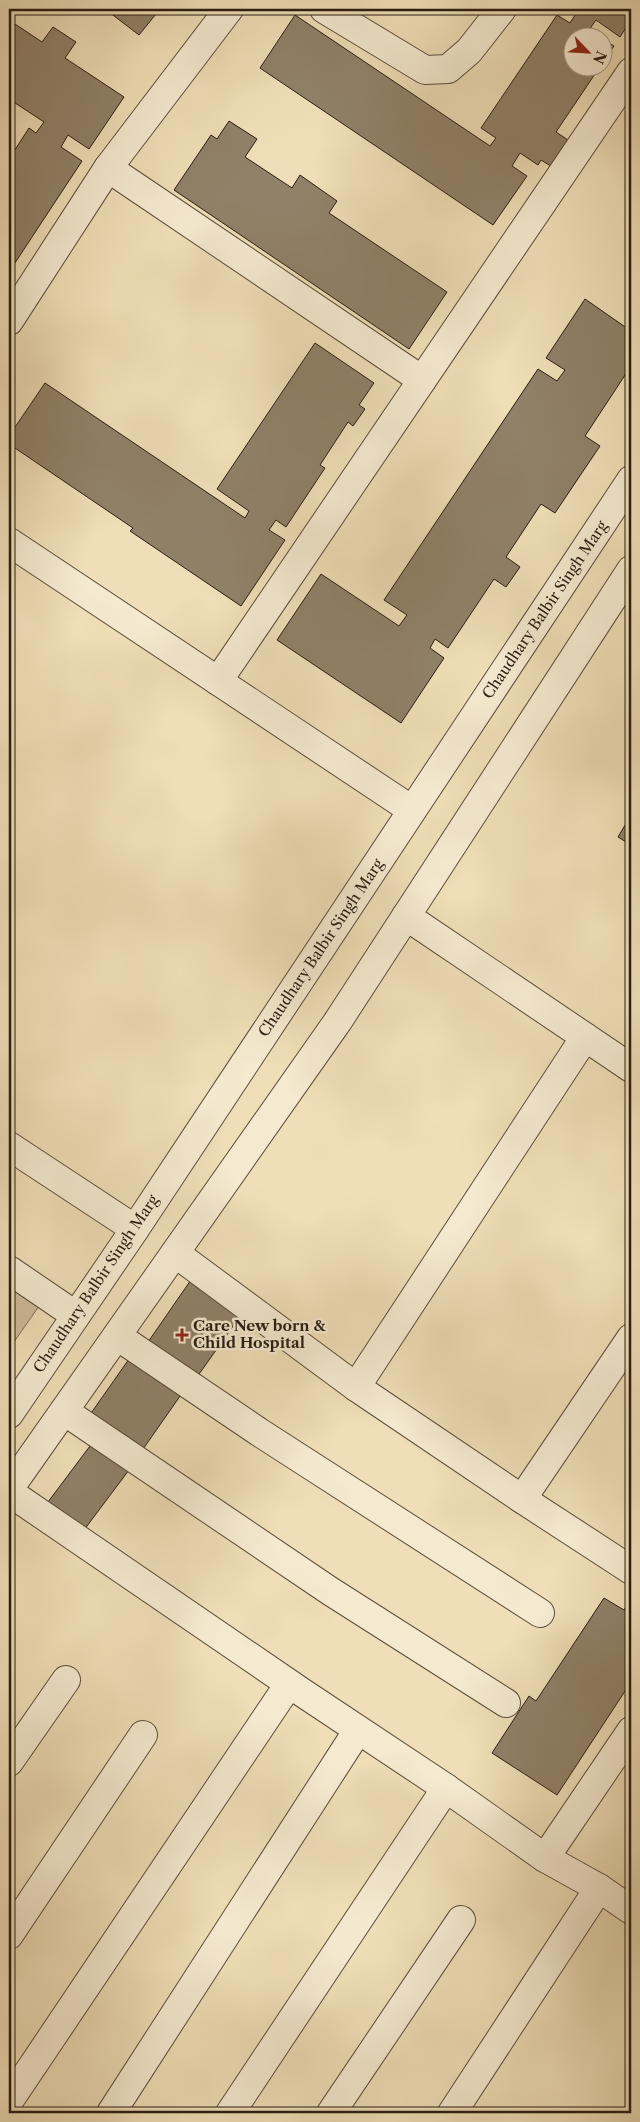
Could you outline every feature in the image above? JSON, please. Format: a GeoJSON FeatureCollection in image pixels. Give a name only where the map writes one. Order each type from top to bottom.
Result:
{"type":"FeatureCollection","features":[{"type":"Feature","properties":{"kind":"street"},"geometry":{"type":"LineString","coordinates":[[9,321],[108,168],[228,9]]}},
{"type":"Feature","properties":{"kind":"street"},"geometry":{"type":"LineString","coordinates":[[324,9],[425,70],[448,69],[469,51],[502,9]]}},
{"type":"Feature","properties":{"kind":"street"},"geometry":{"type":"LineString","coordinates":[[218,681],[631,72]]}},
{"type":"Feature","properties":{"kind":"street"},"geometry":{"type":"LineString","coordinates":[[108,168],[422,380]]}},
{"type":"Feature","properties":{"kind":"street","name":"Chaudhary Balbir Singh Marg"},"geometry":{"type":"LineString","coordinates":[[9,1414],[631,480]]}},
{"type":"Feature","properties":{"kind":"street"},"geometry":{"type":"LineString","coordinates":[[9,542],[412,810]]}},
{"type":"Feature","properties":{"kind":"street"},"geometry":{"type":"LineString","coordinates":[[631,570],[338,1022],[9,1490],[289,1684],[446,1788],[546,1858],[599,1888],[631,1910]]}},
{"type":"Feature","properties":{"kind":"street"},"geometry":{"type":"LineString","coordinates":[[406,916],[631,1068]]}},
{"type":"Feature","properties":{"kind":"street"},"geometry":{"type":"LineString","coordinates":[[356,1387],[585,1037]]}},
{"type":"Feature","properties":{"kind":"street"},"geometry":{"type":"LineString","coordinates":[[9,1146],[134,1229]]}},
{"type":"Feature","properties":{"kind":"street"},"geometry":{"type":"LineString","coordinates":[[175,1253],[356,1387],[631,1570]]}},
{"type":"Feature","properties":{"kind":"street"},"geometry":{"type":"LineString","coordinates":[[9,1270],[75,1315]]}},
{"type":"Feature","properties":{"kind":"street"},"geometry":{"type":"LineString","coordinates":[[117,1336],[259,1432],[540,1613]]}},
{"type":"Feature","properties":{"kind":"street"},"geometry":{"type":"LineString","coordinates":[[522,1499],[631,1338]]}},
{"type":"Feature","properties":{"kind":"street"},"geometry":{"type":"LineString","coordinates":[[64,1411],[330,1591],[506,1703]]}},
{"type":"Feature","properties":{"kind":"street"},"geometry":{"type":"LineString","coordinates":[[9,1762],[66,1680]]}},
{"type":"Feature","properties":{"kind":"street"},"geometry":{"type":"LineString","coordinates":[[9,2100],[289,1684]]}},
{"type":"Feature","properties":{"kind":"street"},"geometry":{"type":"LineString","coordinates":[[111,2113],[358,1730]]}},
{"type":"Feature","properties":{"kind":"street"},"geometry":{"type":"LineString","coordinates":[[546,1858],[631,1731]]}},
{"type":"Feature","properties":{"kind":"street"},"geometry":{"type":"LineString","coordinates":[[9,1935],[143,1735]]}},
{"type":"Feature","properties":{"kind":"street"},"geometry":{"type":"LineString","coordinates":[[230,2113],[446,1788]]}},
{"type":"Feature","properties":{"kind":"street"},"geometry":{"type":"LineString","coordinates":[[452,2113],[599,1888]]}},
{"type":"Feature","properties":{"kind":"street"},"geometry":{"type":"LineString","coordinates":[[331,2113],[461,1920]]}},
{"type":"Feature","properties":{"kind":"shaded area"},"geometry":{"type":"Polygon","coordinates":[[[9,1261],[51,1289],[9,1349],[9,1261]]]}},
{"type":"Feature","properties":{"kind":"building"},"geometry":{"type":"Polygon","coordinates":[[[105,9],[160,9],[139,35],[105,9]]]}},
{"type":"Feature","properties":{"kind":"building"},"geometry":{"type":"Polygon","coordinates":[[[572,9],[631,9],[631,20],[620,37],[612,31],[612,28],[607,28],[596,20],[590,28],[562,28],[562,78],[592,78],[556,132],[571,142],[554,168],[541,160],[538,165],[520,153],[512,166],[527,176],[493,225],[260,68],[295,15],[490,146],[496,138],[481,128],[557,15],[570,23],[577,12],[572,9]]]}},
{"type":"Feature","properties":{"kind":"building"},"geometry":{"type":"Polygon","coordinates":[[[9,20],[42,42],[53,27],[76,42],[65,58],[124,97],[89,149],[68,135],[61,147],[82,161],[9,272],[9,159],[29,128],[36,133],[44,122],[9,99],[9,20]]]}},
{"type":"Feature","properties":{"kind":"building"},"geometry":{"type":"Polygon","coordinates":[[[229,121],[257,139],[245,157],[292,188],[300,175],[337,201],[329,213],[447,292],[409,349],[174,190],[211,135],[217,139],[229,121]]]}},
{"type":"Feature","properties":{"kind":"building"},"geometry":{"type":"Polygon","coordinates":[[[585,299],[631,331],[631,366],[585,436],[600,446],[555,513],[541,504],[506,557],[520,567],[506,587],[494,579],[448,648],[435,639],[430,648],[444,658],[401,723],[277,640],[321,574],[399,626],[407,615],[384,600],[538,369],[557,381],[565,370],[546,358],[585,299]]]}},
{"type":"Feature","properties":{"kind":"building"},"geometry":{"type":"Polygon","coordinates":[[[315,343],[374,383],[359,405],[365,409],[353,426],[348,422],[320,465],[325,468],[286,527],[276,520],[269,530],[285,540],[241,606],[130,531],[133,528],[9,444],[9,436],[45,383],[245,518],[249,511],[217,489],[315,343]]]}},
{"type":"Feature","properties":{"kind":"building"},"geometry":{"type":"Polygon","coordinates":[[[631,815],[631,845],[618,837],[631,815]]]}},
{"type":"Feature","properties":{"kind":"building"},"geometry":{"type":"Polygon","coordinates":[[[193,1277],[243,1312],[197,1377],[148,1342],[193,1277]]]}},
{"type":"Feature","properties":{"kind":"building"},"geometry":{"type":"Polygon","coordinates":[[[134,1352],[185,1389],[141,1452],[89,1416],[134,1352]]]}},
{"type":"Feature","properties":{"kind":"building"},"geometry":{"type":"Polygon","coordinates":[[[93,1442],[129,1470],[84,1530],[48,1502],[93,1442]]]}},
{"type":"Feature","properties":{"kind":"building"},"geometry":{"type":"Polygon","coordinates":[[[604,1598],[624,1610],[631,1602],[631,1682],[557,1795],[492,1753],[529,1696],[536,1701],[604,1598]]]}},
{"type":"Feature","properties":{"kind":"place","name":"Care New born & Child Hospital"},"geometry":{"type":"Point","coordinates":[182,1335]}}]}
